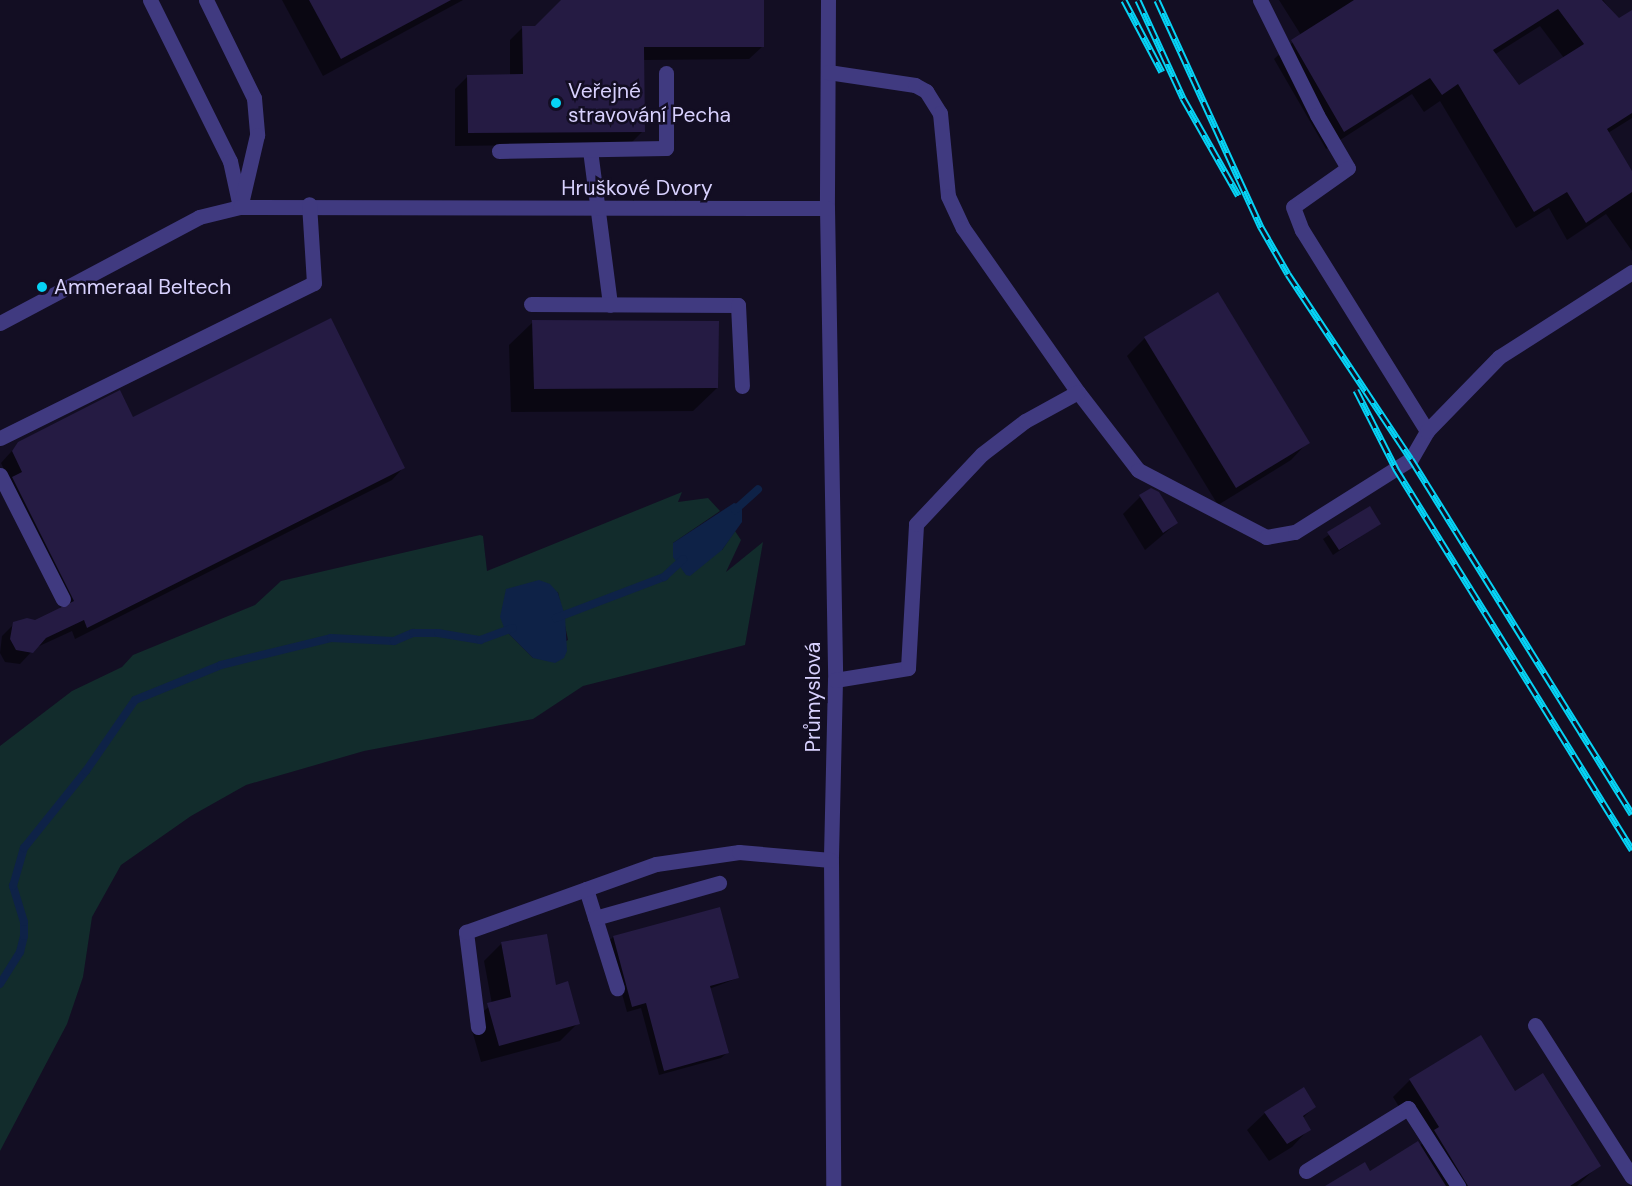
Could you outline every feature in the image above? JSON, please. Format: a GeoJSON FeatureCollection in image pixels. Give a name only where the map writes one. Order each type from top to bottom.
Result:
{"type":"FeatureCollection","features":[{"type":"Feature","properties":{"kind":"street"},"geometry":{"type":"LineString","coordinates":[[150,0],[226,152],[240,207]]}},
{"type":"Feature","properties":{"kind":"street"},"geometry":{"type":"LineString","coordinates":[[206,0],[254,98],[257,135],[240,207]]}},
{"type":"Feature","properties":{"kind":"street"},"geometry":{"type":"LineString","coordinates":[[826,208],[828,0]]}},
{"type":"Feature","properties":{"kind":"street"},"geometry":{"type":"LineString","coordinates":[[1260,0],[1317,115],[1348,168],[1293,207],[1299,223],[1427,431]]}},
{"type":"Feature","properties":{"kind":"street"},"geometry":{"type":"LineString","coordinates":[[828,72],[915,85],[926,91],[940,113],[948,196],[963,228],[1078,392],[1138,470],[1266,537],[1294,532],[1410,459],[1427,431],[1499,357],[1632,272]]}},
{"type":"Feature","properties":{"kind":"street"},"geometry":{"type":"LineString","coordinates":[[499,151],[666,148],[666,73]]}},
{"type":"Feature","properties":{"kind":"street"},"geometry":{"type":"LineString","coordinates":[[590,150],[610,304]]}},
{"type":"Feature","properties":{"kind":"street"},"geometry":{"type":"LineString","coordinates":[[0,438],[314,283],[309,204]]}},
{"type":"Feature","properties":{"kind":"street","name":"Hruškové Dvory"},"geometry":{"type":"LineString","coordinates":[[0,323],[199,216],[240,207],[309,204],[599,209],[826,208]]}},
{"type":"Feature","properties":{"kind":"street","name":"Průmyslová"},"geometry":{"type":"LineString","coordinates":[[826,208],[835,680],[831,860],[833,1186]]}},
{"type":"Feature","properties":{"kind":"street"},"geometry":{"type":"LineString","coordinates":[[531,304],[738,305],[742,386]]}},
{"type":"Feature","properties":{"kind":"street"},"geometry":{"type":"LineString","coordinates":[[835,680],[908,668],[916,524],[982,453],[1025,421],[1078,392]]}},
{"type":"Feature","properties":{"kind":"street"},"geometry":{"type":"LineString","coordinates":[[0,475],[63,599]]}},
{"type":"Feature","properties":{"kind":"street"},"geometry":{"type":"LineString","coordinates":[[478,1027],[466,932],[656,864],[739,852],[831,860]]}},
{"type":"Feature","properties":{"kind":"street"},"geometry":{"type":"LineString","coordinates":[[596,918],[719,883]]}},
{"type":"Feature","properties":{"kind":"street"},"geometry":{"type":"LineString","coordinates":[[586,889],[617,987]]}},
{"type":"Feature","properties":{"kind":"street"},"geometry":{"type":"LineString","coordinates":[[1535,1025],[1632,1177]]}},
{"type":"Feature","properties":{"kind":"street"},"geometry":{"type":"LineString","coordinates":[[1306,1171],[1408,1108],[1458,1186]]}},
{"type":"Feature","properties":{"kind":"green space"},"geometry":{"type":"Polygon","coordinates":[[[682,492],[678,502],[708,498],[720,511],[673,543],[722,550],[735,531],[741,540],[726,572],[763,542],[745,645],[583,686],[533,719],[364,751],[246,785],[191,816],[121,865],[92,917],[83,977],[67,1024],[0,1151],[0,746],[72,691],[122,667],[133,655],[255,605],[281,581],[480,535],[483,536],[487,571],[682,492]],[[558,592],[505,630],[533,658],[568,640],[558,592]]]}},
{"type":"Feature","properties":{"kind":"water"},"geometry":{"type":"Polygon","coordinates":[[[734,503],[742,505],[742,522],[722,550],[690,576],[686,575],[673,557],[673,543],[734,503]]]}},
{"type":"Feature","properties":{"kind":"water"},"geometry":{"type":"Polygon","coordinates":[[[539,580],[550,584],[558,593],[565,616],[567,651],[564,658],[555,663],[533,658],[505,630],[500,617],[506,589],[539,580]]]}},
{"type":"Feature","properties":{"kind":"building"},"geometry":{"type":"Polygon","coordinates":[[[309,0],[451,0],[341,59],[309,0]]]}},
{"type":"Feature","properties":{"kind":"building"},"geometry":{"type":"Polygon","coordinates":[[[561,0],[764,0],[764,47],[644,47],[645,132],[468,133],[467,75],[523,74],[522,26],[535,26],[561,0]]]}},
{"type":"Feature","properties":{"kind":"building"},"geometry":{"type":"Polygon","coordinates":[[[1354,0],[1602,0],[1619,18],[1632,10],[1632,113],[1607,129],[1632,171],[1632,192],[1586,223],[1567,192],[1534,212],[1458,84],[1442,95],[1430,78],[1344,132],[1291,40],[1354,0]],[[1558,9],[1493,50],[1519,85],[1584,44],[1558,9]]]}},
{"type":"Feature","properties":{"kind":"building"},"geometry":{"type":"Polygon","coordinates":[[[1218,292],[1310,443],[1236,488],[1144,337],[1218,292]]]}},
{"type":"Feature","properties":{"kind":"building"},"geometry":{"type":"Polygon","coordinates":[[[331,318],[405,468],[87,628],[84,620],[46,638],[33,653],[16,650],[10,639],[13,622],[27,618],[35,620],[74,601],[12,477],[22,472],[12,451],[18,442],[120,390],[133,417],[331,318]]]}},
{"type":"Feature","properties":{"kind":"building"},"geometry":{"type":"Polygon","coordinates":[[[532,320],[719,321],[718,388],[534,389],[532,320]]]}},
{"type":"Feature","properties":{"kind":"building"},"geometry":{"type":"Polygon","coordinates":[[[1151,488],[1159,492],[1178,523],[1163,533],[1139,495],[1151,488]]]}},
{"type":"Feature","properties":{"kind":"building"},"geometry":{"type":"Polygon","coordinates":[[[1370,506],[1381,524],[1339,550],[1327,532],[1370,506]]]}},
{"type":"Feature","properties":{"kind":"building"},"geometry":{"type":"Polygon","coordinates":[[[720,907],[739,978],[710,986],[729,1053],[664,1071],[646,1003],[632,1007],[613,936],[720,907]]]}},
{"type":"Feature","properties":{"kind":"building"},"geometry":{"type":"Polygon","coordinates":[[[547,934],[556,985],[568,981],[580,1024],[499,1046],[487,1003],[511,997],[501,942],[547,934]]]}},
{"type":"Feature","properties":{"kind":"building"},"geometry":{"type":"Polygon","coordinates":[[[1481,1035],[1515,1091],[1543,1073],[1601,1166],[1570,1186],[1468,1186],[1434,1130],[1439,1127],[1409,1079],[1481,1035]]]}},
{"type":"Feature","properties":{"kind":"building"},"geometry":{"type":"Polygon","coordinates":[[[1304,1087],[1316,1107],[1303,1116],[1311,1130],[1287,1144],[1264,1112],[1304,1087]]]}},
{"type":"Feature","properties":{"kind":"building"},"geometry":{"type":"Polygon","coordinates":[[[1418,1141],[1446,1186],[1325,1186],[1365,1162],[1370,1171],[1418,1141]]]}},
{"type":"Feature","properties":{"kind":"waterway"},"geometry":{"type":"LineString","coordinates":[[735,510],[758,489]]}},
{"type":"Feature","properties":{"kind":"waterway"},"geometry":{"type":"LineString","coordinates":[[556,618],[664,577],[683,559]]}},
{"type":"Feature","properties":{"kind":"waterway"},"geometry":{"type":"LineString","coordinates":[[0,984],[20,952],[24,936],[24,922],[13,886],[24,848],[86,771],[135,700],[221,665],[331,638],[394,641],[413,633],[438,633],[480,640],[513,628]]}},
{"type":"Feature","properties":{"kind":"railway"},"geometry":{"type":"LineString","coordinates":[[1124,0],[1162,72]]}},
{"type":"Feature","properties":{"kind":"railway"},"geometry":{"type":"LineString","coordinates":[[1138,0],[1183,98],[1238,195]]}},
{"type":"Feature","properties":{"kind":"railway"},"geometry":{"type":"LineString","coordinates":[[1157,0],[1261,227],[1288,274],[1411,459],[1632,814]]}},
{"type":"Feature","properties":{"kind":"railway"},"geometry":{"type":"LineString","coordinates":[[1356,390],[1396,469],[1632,850]]}},
{"type":"Feature","properties":{"kind":"place","name":"Veřejné stravování Pecha"},"geometry":{"type":"Point","coordinates":[556,103]}},
{"type":"Feature","properties":{"kind":"place","name":"Ammeraal Beltech"},"geometry":{"type":"Point","coordinates":[42,287]}}]}
